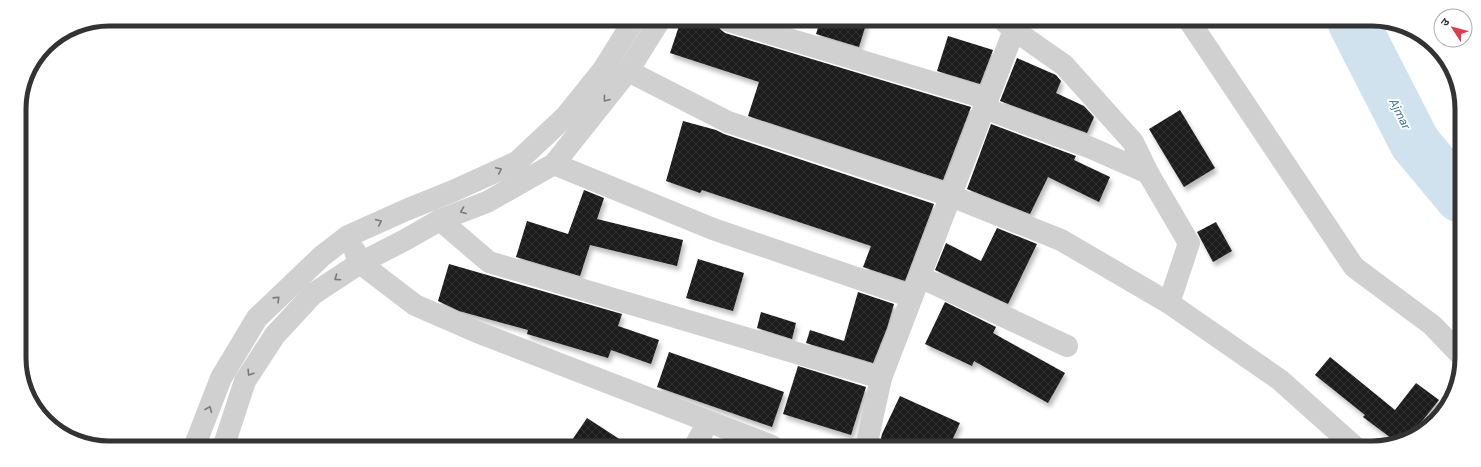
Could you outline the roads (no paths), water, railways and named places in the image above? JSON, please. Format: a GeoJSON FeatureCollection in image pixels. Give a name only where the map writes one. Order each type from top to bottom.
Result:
{"type":"FeatureCollection","features":[{"type":"Feature","properties":{"kind":"street"},"geometry":{"type":"LineString","coordinates":[[197,441],[221,378],[257,318],[322,256],[348,236],[517,162],[566,116],[603,70],[630,26]]}},
{"type":"Feature","properties":{"kind":"street"},"geometry":{"type":"LineString","coordinates":[[225,441],[245,381],[275,335],[313,294],[360,263],[440,220],[487,202],[554,164],[628,71],[656,26]]}},
{"type":"Feature","properties":{"kind":"street"},"geometry":{"type":"LineString","coordinates":[[747,26],[986,104],[1148,173]]}},
{"type":"Feature","properties":{"kind":"street"},"geometry":{"type":"LineString","coordinates":[[867,441],[881,378],[986,104],[1009,26],[1064,65],[1132,142],[1148,173],[1189,243],[1169,303]]}},
{"type":"Feature","properties":{"kind":"street"},"geometry":{"type":"LineString","coordinates":[[1193,26],[1354,266],[1432,325],[1455,349]]}},
{"type":"Feature","properties":{"kind":"street"},"geometry":{"type":"LineString","coordinates":[[628,71],[728,122],[951,196],[1061,240],[1169,303],[1280,380],[1348,441]]}},
{"type":"Feature","properties":{"kind":"street"},"geometry":{"type":"LineString","coordinates":[[554,164],[712,229],[912,298]]}},
{"type":"Feature","properties":{"kind":"street"},"geometry":{"type":"LineString","coordinates":[[440,220],[489,262],[881,378]]}},
{"type":"Feature","properties":{"kind":"street"},"geometry":{"type":"LineString","coordinates":[[348,236],[360,263],[415,305],[477,332],[759,441]]}},
{"type":"Feature","properties":{"kind":"street"},"geometry":{"type":"LineString","coordinates":[[920,277],[1067,346]]}},
{"type":"Feature","properties":{"kind":"street"},"geometry":{"type":"LineString","coordinates":[[698,441],[708,422]]}},
{"type":"Feature","properties":{"kind":"waterway","name":"Ajmar"},"geometry":{"type":"LineString","coordinates":[[1355,26],[1415,143],[1455,191]]}}]}
